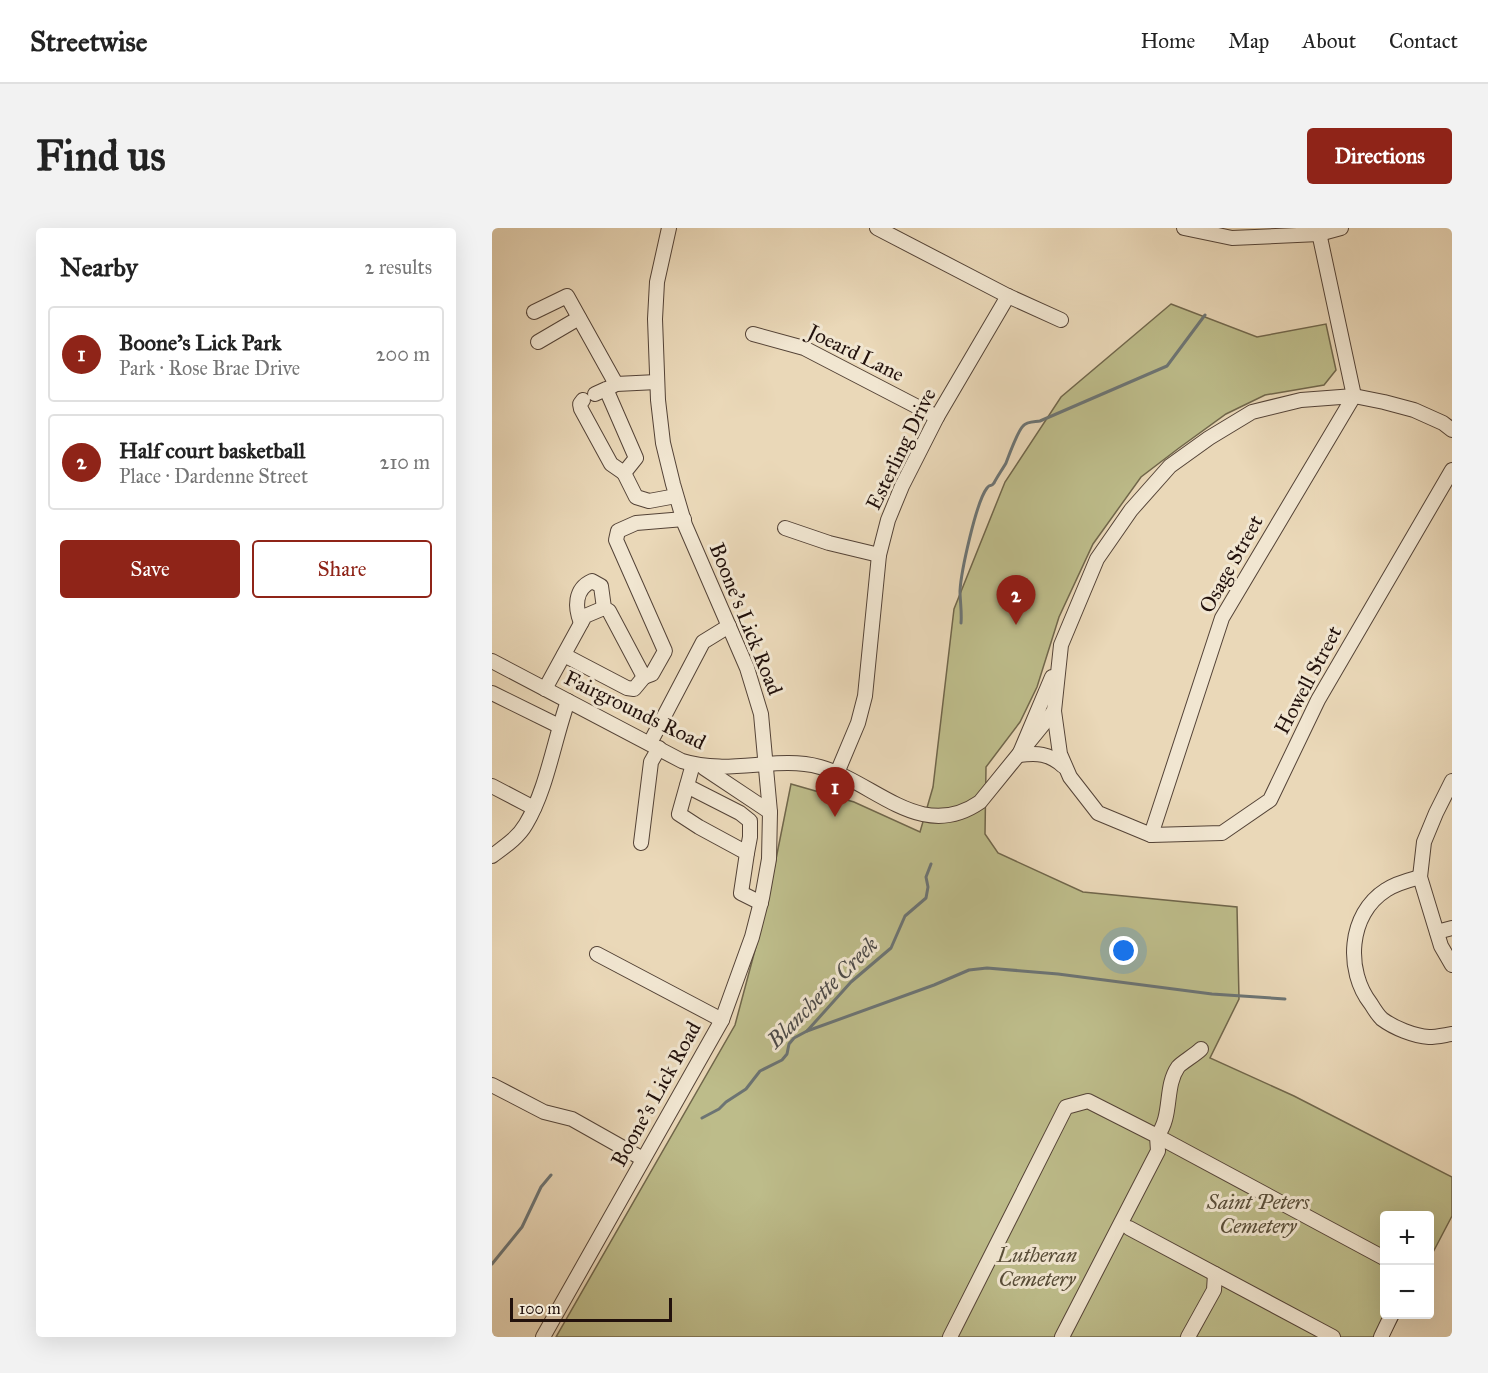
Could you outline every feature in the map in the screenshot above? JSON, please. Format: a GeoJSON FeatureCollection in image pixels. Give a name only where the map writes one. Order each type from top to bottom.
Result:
{"type":"FeatureCollection","features":[{"type":"Feature","properties":{"kind":"street","name":"Boone's Lick Road"},"geometry":{"type":"LineString","coordinates":[[545,1336],[722,1020],[752,937],[769,859],[770,812],[761,714],[747,668],[684,519],[663,443],[657,382],[655,319],[657,282],[669,228]]}},
{"type":"Feature","properties":{"kind":"street"},"geometry":{"type":"LineString","coordinates":[[877,228],[1008,296],[1061,320]]}},
{"type":"Feature","properties":{"kind":"street"},"geometry":{"type":"LineString","coordinates":[[1184,228],[1232,238],[1341,228]]}},
{"type":"Feature","properties":{"kind":"street"},"geometry":{"type":"LineString","coordinates":[[1319,231],[1354,396]]}},
{"type":"Feature","properties":{"kind":"street"},"geometry":{"type":"LineString","coordinates":[[534,312],[567,296],[579,318],[600,392],[636,458],[624,473]]}},
{"type":"Feature","properties":{"kind":"street","name":"Esterling Drive"},"geometry":{"type":"LineString","coordinates":[[837,773],[858,723],[865,696],[879,555],[888,520],[902,486],[937,417],[1008,296]]}},
{"type":"Feature","properties":{"kind":"street"},"geometry":{"type":"LineString","coordinates":[[538,342],[579,318]]}},
{"type":"Feature","properties":{"kind":"street","name":"Joeard Lane"},"geometry":{"type":"LineString","coordinates":[[753,334],[804,348],[937,417]]}},
{"type":"Feature","properties":{"kind":"street"},"geometry":{"type":"LineString","coordinates":[[657,382],[600,392],[580,404],[581,410],[611,464],[624,473],[636,497],[649,501],[676,496]]}},
{"type":"Feature","properties":{"kind":"street"},"geometry":{"type":"LineString","coordinates":[[1151,835],[1098,813],[1070,777],[1059,754],[1054,711],[1061,645],[1097,559],[1131,510],[1170,466],[1209,438],[1252,412],[1301,400],[1354,396],[1414,410],[1443,423],[1452,430]]}},
{"type":"Feature","properties":{"kind":"street","name":"Osage Street"},"geometry":{"type":"LineString","coordinates":[[1151,835],[1222,618],[1354,396]]}},
{"type":"Feature","properties":{"kind":"street","name":"Howell Street"},"geometry":{"type":"LineString","coordinates":[[1151,835],[1222,833],[1270,800],[1318,700],[1452,470]]}},
{"type":"Feature","properties":{"kind":"street"},"geometry":{"type":"LineString","coordinates":[[564,655],[627,688],[634,689],[644,677],[652,674],[665,651],[616,540],[618,531],[636,523],[684,519]]}},
{"type":"Feature","properties":{"kind":"street"},"geometry":{"type":"LineString","coordinates":[[785,528],[829,543],[879,555]]}},
{"type":"Feature","properties":{"kind":"street"},"geometry":{"type":"LineString","coordinates":[[581,623],[576,610],[576,601],[585,584],[592,581],[601,586],[604,608]]}},
{"type":"Feature","properties":{"kind":"street"},"geometry":{"type":"LineString","coordinates":[[604,608],[609,611],[644,677]]}},
{"type":"Feature","properties":{"kind":"street"},"geometry":{"type":"LineString","coordinates":[[545,690],[585,616],[604,608]]}},
{"type":"Feature","properties":{"kind":"street"},"geometry":{"type":"LineString","coordinates":[[641,843],[655,746],[703,642],[729,626]]}},
{"type":"Feature","properties":{"kind":"street","name":"Fairgrounds Road"},"geometry":{"type":"LineString","coordinates":[[492,661],[655,746],[698,765],[802,763],[837,773],[913,811],[933,817],[946,817],[968,811],[980,802],[1054,711]]}},
{"type":"Feature","properties":{"kind":"street"},"geometry":{"type":"LineString","coordinates":[[1058,663],[1019,755],[1045,754],[1053,757],[1067,770]]}},
{"type":"Feature","properties":{"kind":"street"},"geometry":{"type":"LineString","coordinates":[[492,693],[559,726]]}},
{"type":"Feature","properties":{"kind":"street"},"geometry":{"type":"LineString","coordinates":[[492,856],[510,843],[525,826],[534,808],[568,701]]}},
{"type":"Feature","properties":{"kind":"street"},"geometry":{"type":"LineString","coordinates":[[747,853],[679,814],[687,786],[698,765],[770,812]]}},
{"type":"Feature","properties":{"kind":"street"},"geometry":{"type":"LineString","coordinates":[[1452,781],[1424,842],[1420,877],[1441,946],[1452,964]]}},
{"type":"Feature","properties":{"kind":"street"},"geometry":{"type":"LineString","coordinates":[[492,786],[534,808]]}},
{"type":"Feature","properties":{"kind":"street"},"geometry":{"type":"LineString","coordinates":[[687,786],[740,813],[750,821],[750,837],[741,893],[761,903]]}},
{"type":"Feature","properties":{"kind":"street"},"geometry":{"type":"LineString","coordinates":[[1420,877],[1385,890],[1372,902],[1357,928],[1355,972],[1366,998],[1381,1018],[1405,1031],[1429,1037],[1452,1034]]}},
{"type":"Feature","properties":{"kind":"street"},"geometry":{"type":"LineString","coordinates":[[1437,932],[1452,928]]}},
{"type":"Feature","properties":{"kind":"street"},"geometry":{"type":"LineString","coordinates":[[597,954],[722,1020]]}},
{"type":"Feature","properties":{"kind":"street"},"geometry":{"type":"LineString","coordinates":[[1124,1228],[1158,1151],[1157,1136],[1164,1127],[1174,1073],[1180,1064],[1201,1049]]}},
{"type":"Feature","properties":{"kind":"street"},"geometry":{"type":"LineString","coordinates":[[492,1085],[544,1112],[572,1119],[643,1159]]}},
{"type":"Feature","properties":{"kind":"street"},"geometry":{"type":"LineString","coordinates":[[950,1337],[1066,1107],[1088,1101],[1380,1256]]}},
{"type":"Feature","properties":{"kind":"street"},"geometry":{"type":"LineString","coordinates":[[1062,1337],[1172,1144]]}},
{"type":"Feature","properties":{"kind":"street"},"geometry":{"type":"LineString","coordinates":[[1124,1228],[1333,1337]]}},
{"type":"Feature","properties":{"kind":"street"},"geometry":{"type":"LineString","coordinates":[[1188,1337],[1215,1290],[1215,1274]]}},
{"type":"Feature","properties":{"kind":"street"},"geometry":{"type":"LineString","coordinates":[[1381,1337],[1390,1319]]}},
{"type":"Feature","properties":{"kind":"green space"},"geometry":{"type":"Polygon","coordinates":[[[1171,304],[1257,337],[1326,324],[1336,370],[1324,385],[1265,395],[1226,414],[1141,477],[1093,544],[1059,617],[1037,687],[1020,722],[986,767],[985,834],[998,853],[1083,892],[1237,907],[1239,999],[1210,1058],[1294,1096],[1452,1177],[1452,1216],[1434,1250],[1434,1211],[1380,1211],[1380,1319],[1398,1319],[1388,1337],[556,1337],[735,1025],[766,909],[791,784],[854,802],[920,832],[933,787],[954,609],[1005,482],[1061,397],[1171,304]]]}},
{"type":"Feature","properties":{"kind":"waterway","name":"Blanchette Creek"},"geometry":{"type":"LineString","coordinates":[[961,623],[961,582],[978,507],[987,488],[994,483],[1006,463],[1023,426],[1029,422],[1040,421],[1167,366],[1205,315]]}},
{"type":"Feature","properties":{"kind":"waterway","name":"Blanchette Creek"},"geometry":{"type":"LineString","coordinates":[[702,1118],[719,1109],[746,1089],[760,1071],[782,1060],[794,1038],[807,1031],[851,982],[891,948],[905,916],[926,898],[928,887],[926,877],[931,864]]}},
{"type":"Feature","properties":{"kind":"waterway"},"geometry":{"type":"LineString","coordinates":[[807,1031],[969,970],[987,968],[1058,974],[1212,994],[1285,999]]}},
{"type":"Feature","properties":{"kind":"waterway","name":"Blanchette Creek"},"geometry":{"type":"LineString","coordinates":[[492,1264],[522,1227],[541,1187],[551,1175]]}},
{"type":"Feature","properties":{"kind":"place","name":"Half court basketball"},"geometry":{"type":"Point","coordinates":[1016,625]}},
{"type":"Feature","properties":{"kind":"place","name":"Boone's Lick Park"},"geometry":{"type":"Point","coordinates":[835,817]}},
{"type":"Feature","properties":{"kind":"park label","name":"Saint Peters Cemetery"},"geometry":{"type":"Point","coordinates":[1258,1214]}},
{"type":"Feature","properties":{"kind":"park label","name":"Lutheran Cemetery"},"geometry":{"type":"Point","coordinates":[1037,1267]}}]}
